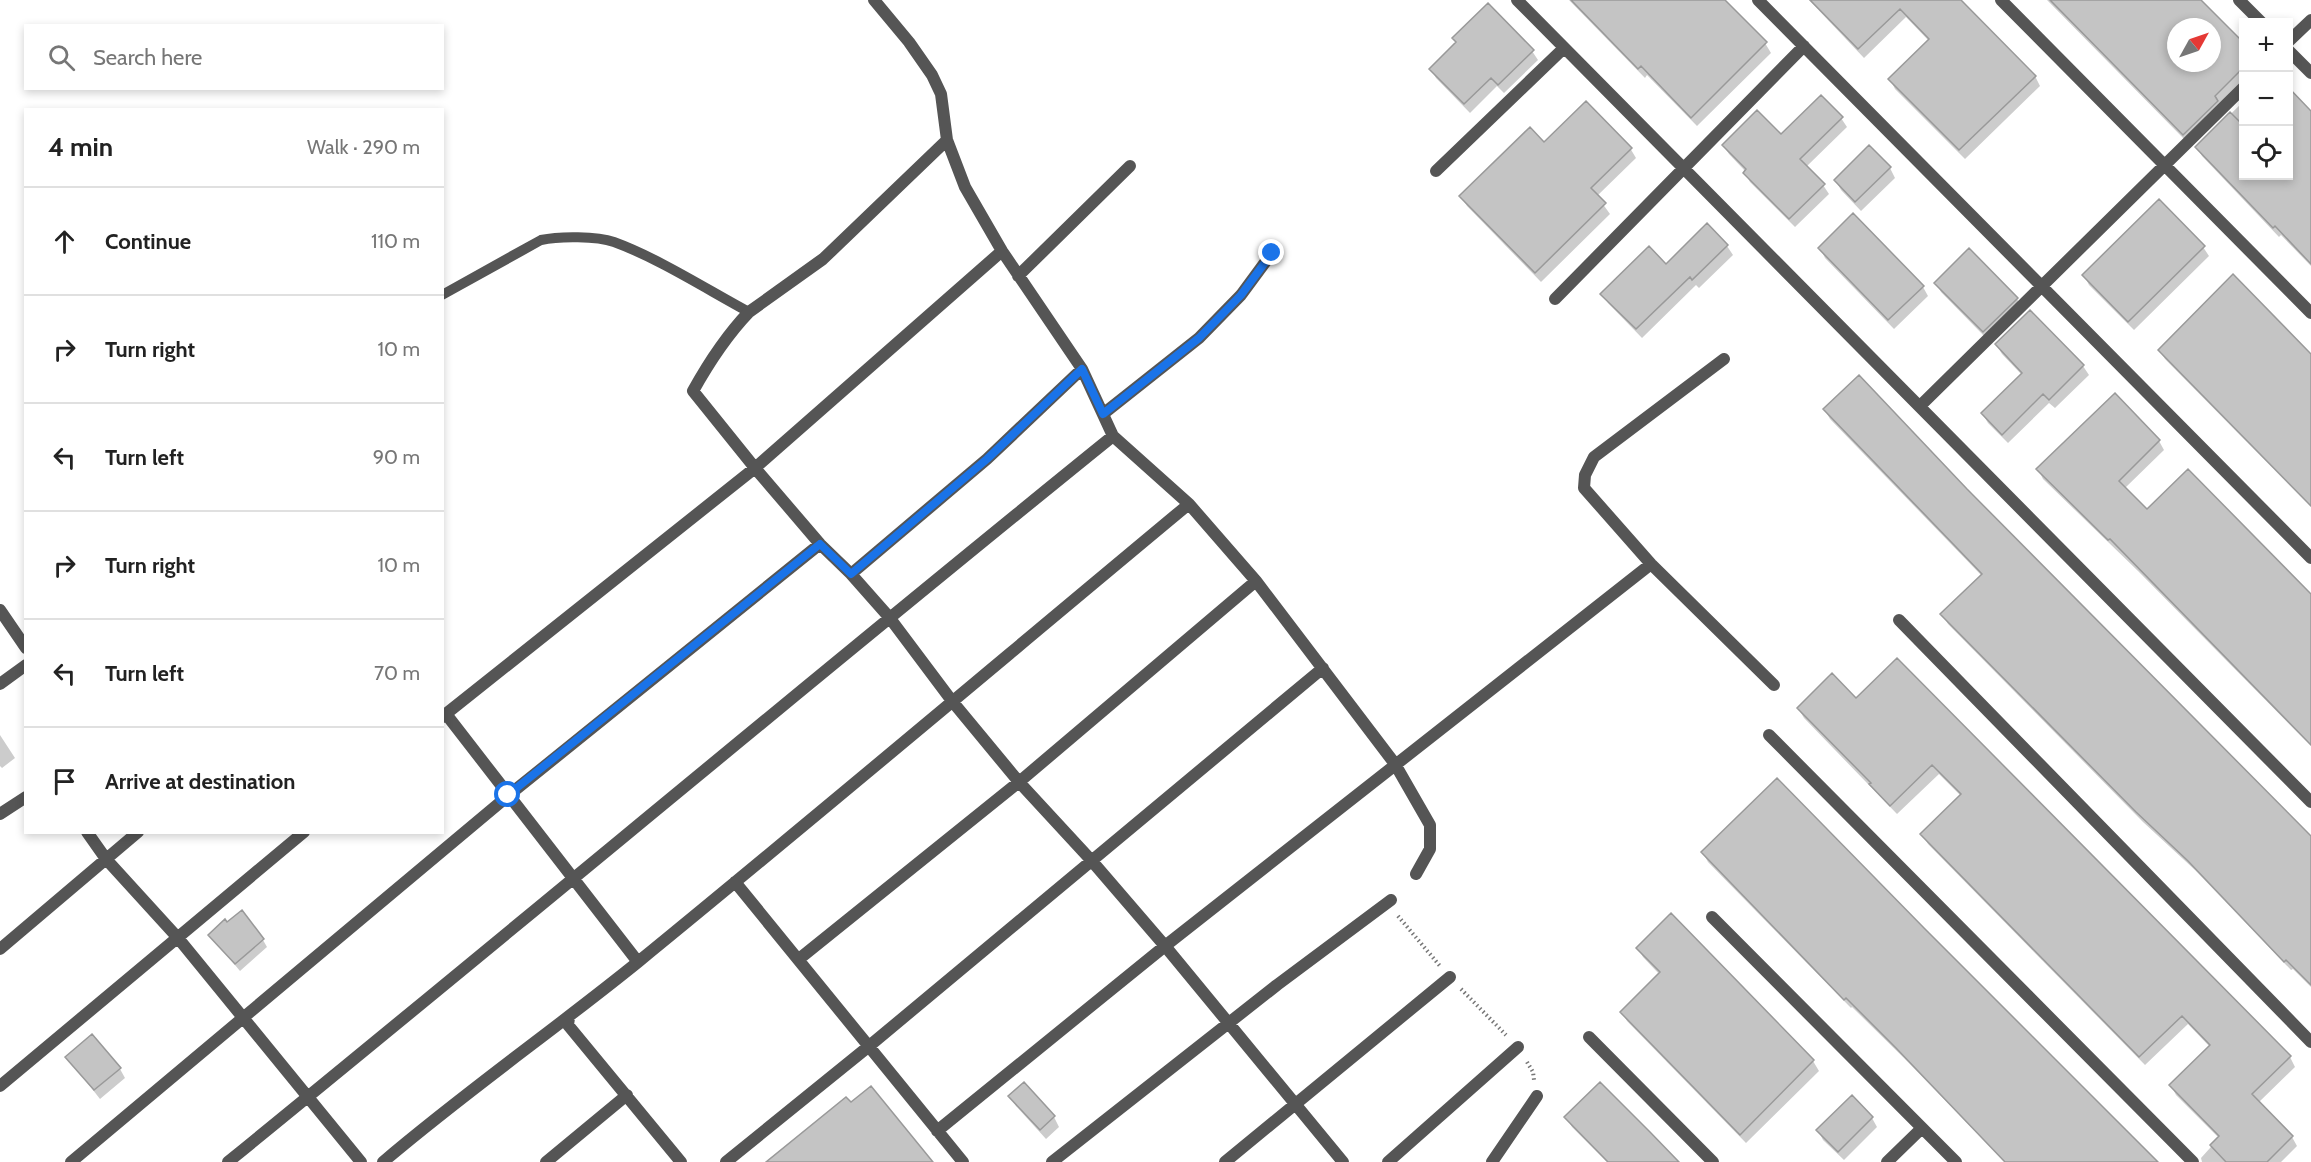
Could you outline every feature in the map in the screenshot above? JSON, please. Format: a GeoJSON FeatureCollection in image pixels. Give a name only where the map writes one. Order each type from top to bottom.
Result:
{"type":"FeatureCollection","features":[{"type":"Feature","properties":{"kind":"street"},"geometry":{"type":"LineString","coordinates":[[874,0],[909,42],[932,75],[941,94],[946,140],[965,187],[1018,276],[1082,369],[1113,436],[1189,504],[1256,581],[1395,764],[1430,825],[1430,849],[1416,874]]}},
{"type":"Feature","properties":{"kind":"street"},"geometry":{"type":"LineString","coordinates":[[1517,0],[2311,802]]}},
{"type":"Feature","properties":{"kind":"street"},"geometry":{"type":"LineString","coordinates":[[1758,0],[2311,558]]}},
{"type":"Feature","properties":{"kind":"street"},"geometry":{"type":"LineString","coordinates":[[2001,0],[2311,313]]}},
{"type":"Feature","properties":{"kind":"street"},"geometry":{"type":"LineString","coordinates":[[2239,0],[2257,18]]}},
{"type":"Feature","properties":{"kind":"street"},"geometry":{"type":"LineString","coordinates":[[2293,38],[2311,20]]}},
{"type":"Feature","properties":{"kind":"street"},"geometry":{"type":"LineString","coordinates":[[1555,299],[1804,46]]}},
{"type":"Feature","properties":{"kind":"street"},"geometry":{"type":"LineString","coordinates":[[1436,171],[1564,48]]}},
{"type":"Feature","properties":{"kind":"street"},"geometry":{"type":"LineString","coordinates":[[2293,54],[2311,73]]}},
{"type":"Feature","properties":{"kind":"street"},"geometry":{"type":"LineString","coordinates":[[1920,406],[2239,92]]}},
{"type":"Feature","properties":{"kind":"street"},"geometry":{"type":"LineString","coordinates":[[946,140],[823,259],[749,312],[702,374],[693,391],[820,544],[851,574],[889,617],[952,701],[1019,782],[1091,860],[1165,946],[1343,1162]]}},
{"type":"Feature","properties":{"kind":"street"},"geometry":{"type":"LineString","coordinates":[[1018,276],[1130,166]]}},
{"type":"Feature","properties":{"kind":"street"},"geometry":{"type":"LineString","coordinates":[[638,962],[444,716],[755,468],[1002,251]]}},
{"type":"Feature","properties":{"kind":"street"},"geometry":{"type":"LineString","coordinates":[[1103,414],[1199,338],[1241,295],[1272,253]]}},
{"type":"Feature","properties":{"kind":"street"},"geometry":{"type":"LineString","coordinates":[[1724,359],[1594,457],[1586,475],[1584,488],[1651,564],[1774,685]]}},
{"type":"Feature","properties":{"kind":"street"},"geometry":{"type":"LineString","coordinates":[[851,574],[987,459],[1082,369]]}},
{"type":"Feature","properties":{"kind":"street"},"geometry":{"type":"LineString","coordinates":[[228,1162],[889,617],[1113,436]]}},
{"type":"Feature","properties":{"kind":"street"},"geometry":{"type":"LineString","coordinates":[[383,1162],[422,1128],[569,1018],[638,962],[1189,504]]}},
{"type":"Feature","properties":{"kind":"street"},"geometry":{"type":"LineString","coordinates":[[71,1162],[508,795],[820,544]]}},
{"type":"Feature","properties":{"kind":"street"},"geometry":{"type":"LineString","coordinates":[[938,1131],[1165,946],[1651,564]]}},
{"type":"Feature","properties":{"kind":"street"},"geometry":{"type":"LineString","coordinates":[[799,959],[1019,782],[1256,581]]}},
{"type":"Feature","properties":{"kind":"street"},"geometry":{"type":"LineString","coordinates":[[0,610],[24,645]]}},
{"type":"Feature","properties":{"kind":"street"},"geometry":{"type":"LineString","coordinates":[[1899,620],[2311,1042]]}},
{"type":"Feature","properties":{"kind":"street"},"geometry":{"type":"LineString","coordinates":[[0,684],[24,666]]}},
{"type":"Feature","properties":{"kind":"street"},"geometry":{"type":"LineString","coordinates":[[726,1162],[868,1047],[1323,668]]}},
{"type":"Feature","properties":{"kind":"street"},"geometry":{"type":"LineString","coordinates":[[1769,735],[2193,1162]]}},
{"type":"Feature","properties":{"kind":"street"},"geometry":{"type":"LineString","coordinates":[[0,814],[24,798]]}},
{"type":"Feature","properties":{"kind":"street"},"geometry":{"type":"LineString","coordinates":[[88,834],[106,859],[177,938],[362,1162]]}},
{"type":"Feature","properties":{"kind":"street"},"geometry":{"type":"LineString","coordinates":[[0,949],[136,834]]}},
{"type":"Feature","properties":{"kind":"street"},"geometry":{"type":"LineString","coordinates":[[0,1086],[302,834]]}},
{"type":"Feature","properties":{"kind":"street"},"geometry":{"type":"LineString","coordinates":[[735,882],[963,1162]]}},
{"type":"Feature","properties":{"kind":"street"},"geometry":{"type":"LineString","coordinates":[[1052,1162],[1277,985],[1391,900]]}},
{"type":"Feature","properties":{"kind":"street"},"geometry":{"type":"LineString","coordinates":[[1712,917],[1956,1162]]}},
{"type":"Feature","properties":{"kind":"street"},"geometry":{"type":"LineString","coordinates":[[1225,1162],[1450,977]]}},
{"type":"Feature","properties":{"kind":"street"},"geometry":{"type":"LineString","coordinates":[[569,1018],[568,1025],[681,1162]]}},
{"type":"Feature","properties":{"kind":"street"},"geometry":{"type":"LineString","coordinates":[[1589,1037],[1713,1162]]}},
{"type":"Feature","properties":{"kind":"street"},"geometry":{"type":"LineString","coordinates":[[1388,1162],[1518,1047]]}},
{"type":"Feature","properties":{"kind":"street"},"geometry":{"type":"LineString","coordinates":[[546,1162],[627,1095]]}},
{"type":"Feature","properties":{"kind":"street"},"geometry":{"type":"LineString","coordinates":[[1492,1162],[1537,1096]]}},
{"type":"Feature","properties":{"kind":"street"},"geometry":{"type":"LineString","coordinates":[[1887,1162],[1922,1128]]}},
{"type":"Feature","properties":{"kind":"lane"},"geometry":{"type":"LineString","coordinates":[[444,294],[542,240],[558,236],[612,241],[749,312]]}},
{"type":"Feature","properties":{"kind":"building"},"geometry":{"type":"Polygon","coordinates":[[[1571,0],[1725,0],[1767,42],[1691,118],[1641,66],[1638,69],[1571,0]]]}},
{"type":"Feature","properties":{"kind":"building"},"geometry":{"type":"Polygon","coordinates":[[[1810,0],[1961,0],[2036,76],[1959,150],[1888,79],[1929,39],[1900,9],[1858,49],[1810,0]]]}},
{"type":"Feature","properties":{"kind":"building"},"geometry":{"type":"Polygon","coordinates":[[[2050,0],[2201,0],[2219,18],[2167,18],[2167,72],[2221,72],[2221,20],[2239,38],[2239,72],[2215,96],[2218,101],[2183,135],[2050,0]]]}},
{"type":"Feature","properties":{"kind":"building"},"geometry":{"type":"Polygon","coordinates":[[[1488,3],[1534,50],[1498,85],[1491,78],[1464,104],[1429,69],[1456,42],[1452,38],[1488,3]]]}},
{"type":"Feature","properties":{"kind":"building"},"geometry":{"type":"Polygon","coordinates":[[[2293,92],[2311,111],[2311,264],[2195,147],[2230,112],[2239,121],[2239,180],[2293,180],[2293,92]]]}},
{"type":"Feature","properties":{"kind":"building"},"geometry":{"type":"Polygon","coordinates":[[[1821,95],[1843,117],[1800,159],[1825,184],[1789,219],[1743,173],[1746,169],[1722,145],[1757,110],[1781,134],[1821,95]]]}},
{"type":"Feature","properties":{"kind":"building"},"geometry":{"type":"Polygon","coordinates":[[[1586,101],[1632,148],[1591,188],[1606,203],[1535,273],[1459,196],[1530,127],[1544,142],[1586,101]]]}},
{"type":"Feature","properties":{"kind":"building"},"geometry":{"type":"Polygon","coordinates":[[[1869,145],[1891,167],[1855,202],[1834,180],[1869,145]]]}},
{"type":"Feature","properties":{"kind":"building"},"geometry":{"type":"Polygon","coordinates":[[[2159,199],[2205,246],[2128,322],[2082,275],[2159,199]]]}},
{"type":"Feature","properties":{"kind":"building"},"geometry":{"type":"Polygon","coordinates":[[[1853,213],[1924,286],[1888,320],[1818,248],[1853,213]]]}},
{"type":"Feature","properties":{"kind":"building"},"geometry":{"type":"Polygon","coordinates":[[[1707,223],[1728,245],[1692,280],[1690,277],[1636,329],[1600,294],[1649,246],[1666,264],[1707,223]]]}},
{"type":"Feature","properties":{"kind":"building"},"geometry":{"type":"Polygon","coordinates":[[[1969,248],[2018,298],[1983,332],[1934,283],[1969,248]]]}},
{"type":"Feature","properties":{"kind":"building"},"geometry":{"type":"Polygon","coordinates":[[[2233,274],[2311,354],[2311,506],[2158,350],[2233,274]]]}},
{"type":"Feature","properties":{"kind":"building"},"geometry":{"type":"Polygon","coordinates":[[[2030,310],[2084,365],[2049,400],[2043,394],[2002,435],[1981,413],[2022,373],[1995,344],[2030,310]]]}},
{"type":"Feature","properties":{"kind":"building"},"geometry":{"type":"Polygon","coordinates":[[[1859,375],[1967,489],[2311,836],[2311,985],[2286,960],[2284,962],[2188,861],[2136,812],[1940,614],[1982,574],[1823,409],[1859,375]]]}},
{"type":"Feature","properties":{"kind":"building"},"geometry":{"type":"Polygon","coordinates":[[[2115,393],[2160,440],[2119,481],[2147,509],[2188,469],[2311,594],[2311,745],[2110,539],[2108,540],[2036,469],[2115,393]]]}},
{"type":"Feature","properties":{"kind":"building"},"geometry":{"type":"Polygon","coordinates":[[[1897,658],[2291,1056],[2252,1094],[2293,1136],[2267,1162],[2226,1162],[2210,1145],[2219,1136],[2169,1085],[2210,1045],[2182,1016],[2139,1057],[1920,834],[1961,794],[1932,765],[1890,806],[1869,784],[1871,783],[1797,708],[1832,673],[1856,698],[1897,658]]]}},
{"type":"Feature","properties":{"kind":"building"},"geometry":{"type":"Polygon","coordinates":[[[1777,778],[2158,1162],[2005,1162],[1896,1048],[1846,998],[1844,1000],[1701,852],[1777,778]]]}},
{"type":"Feature","properties":{"kind":"building"},"geometry":{"type":"Polygon","coordinates":[[[242,910],[264,939],[235,964],[208,935],[225,919],[227,922],[242,910]]]}},
{"type":"Feature","properties":{"kind":"building"},"geometry":{"type":"Polygon","coordinates":[[[1671,913],[1814,1060],[1740,1135],[1620,1012],[1660,972],[1636,948],[1671,913]]]}},
{"type":"Feature","properties":{"kind":"building"},"geometry":{"type":"Polygon","coordinates":[[[92,1034],[121,1068],[94,1090],[65,1057],[92,1034]]]}},
{"type":"Feature","properties":{"kind":"building"},"geometry":{"type":"Polygon","coordinates":[[[1024,1082],[1055,1116],[1040,1130],[1008,1096],[1024,1082]]]}},
{"type":"Feature","properties":{"kind":"building"},"geometry":{"type":"Polygon","coordinates":[[[1600,1082],[1679,1162],[1608,1162],[1564,1117],[1600,1082]]]}},
{"type":"Feature","properties":{"kind":"building"},"geometry":{"type":"Polygon","coordinates":[[[871,1086],[933,1162],[766,1162],[846,1097],[851,1102],[871,1086]]]}},
{"type":"Feature","properties":{"kind":"building"},"geometry":{"type":"Polygon","coordinates":[[[1852,1095],[1873,1117],[1838,1152],[1816,1130],[1852,1095]]]}},
{"type":"Feature","properties":{"kind":"route"},"geometry":{"type":"LineString","coordinates":[[508,795],[820,544],[851,574],[987,459],[1082,369],[1103,414],[1199,338],[1241,295],[1272,253]]}}]}
